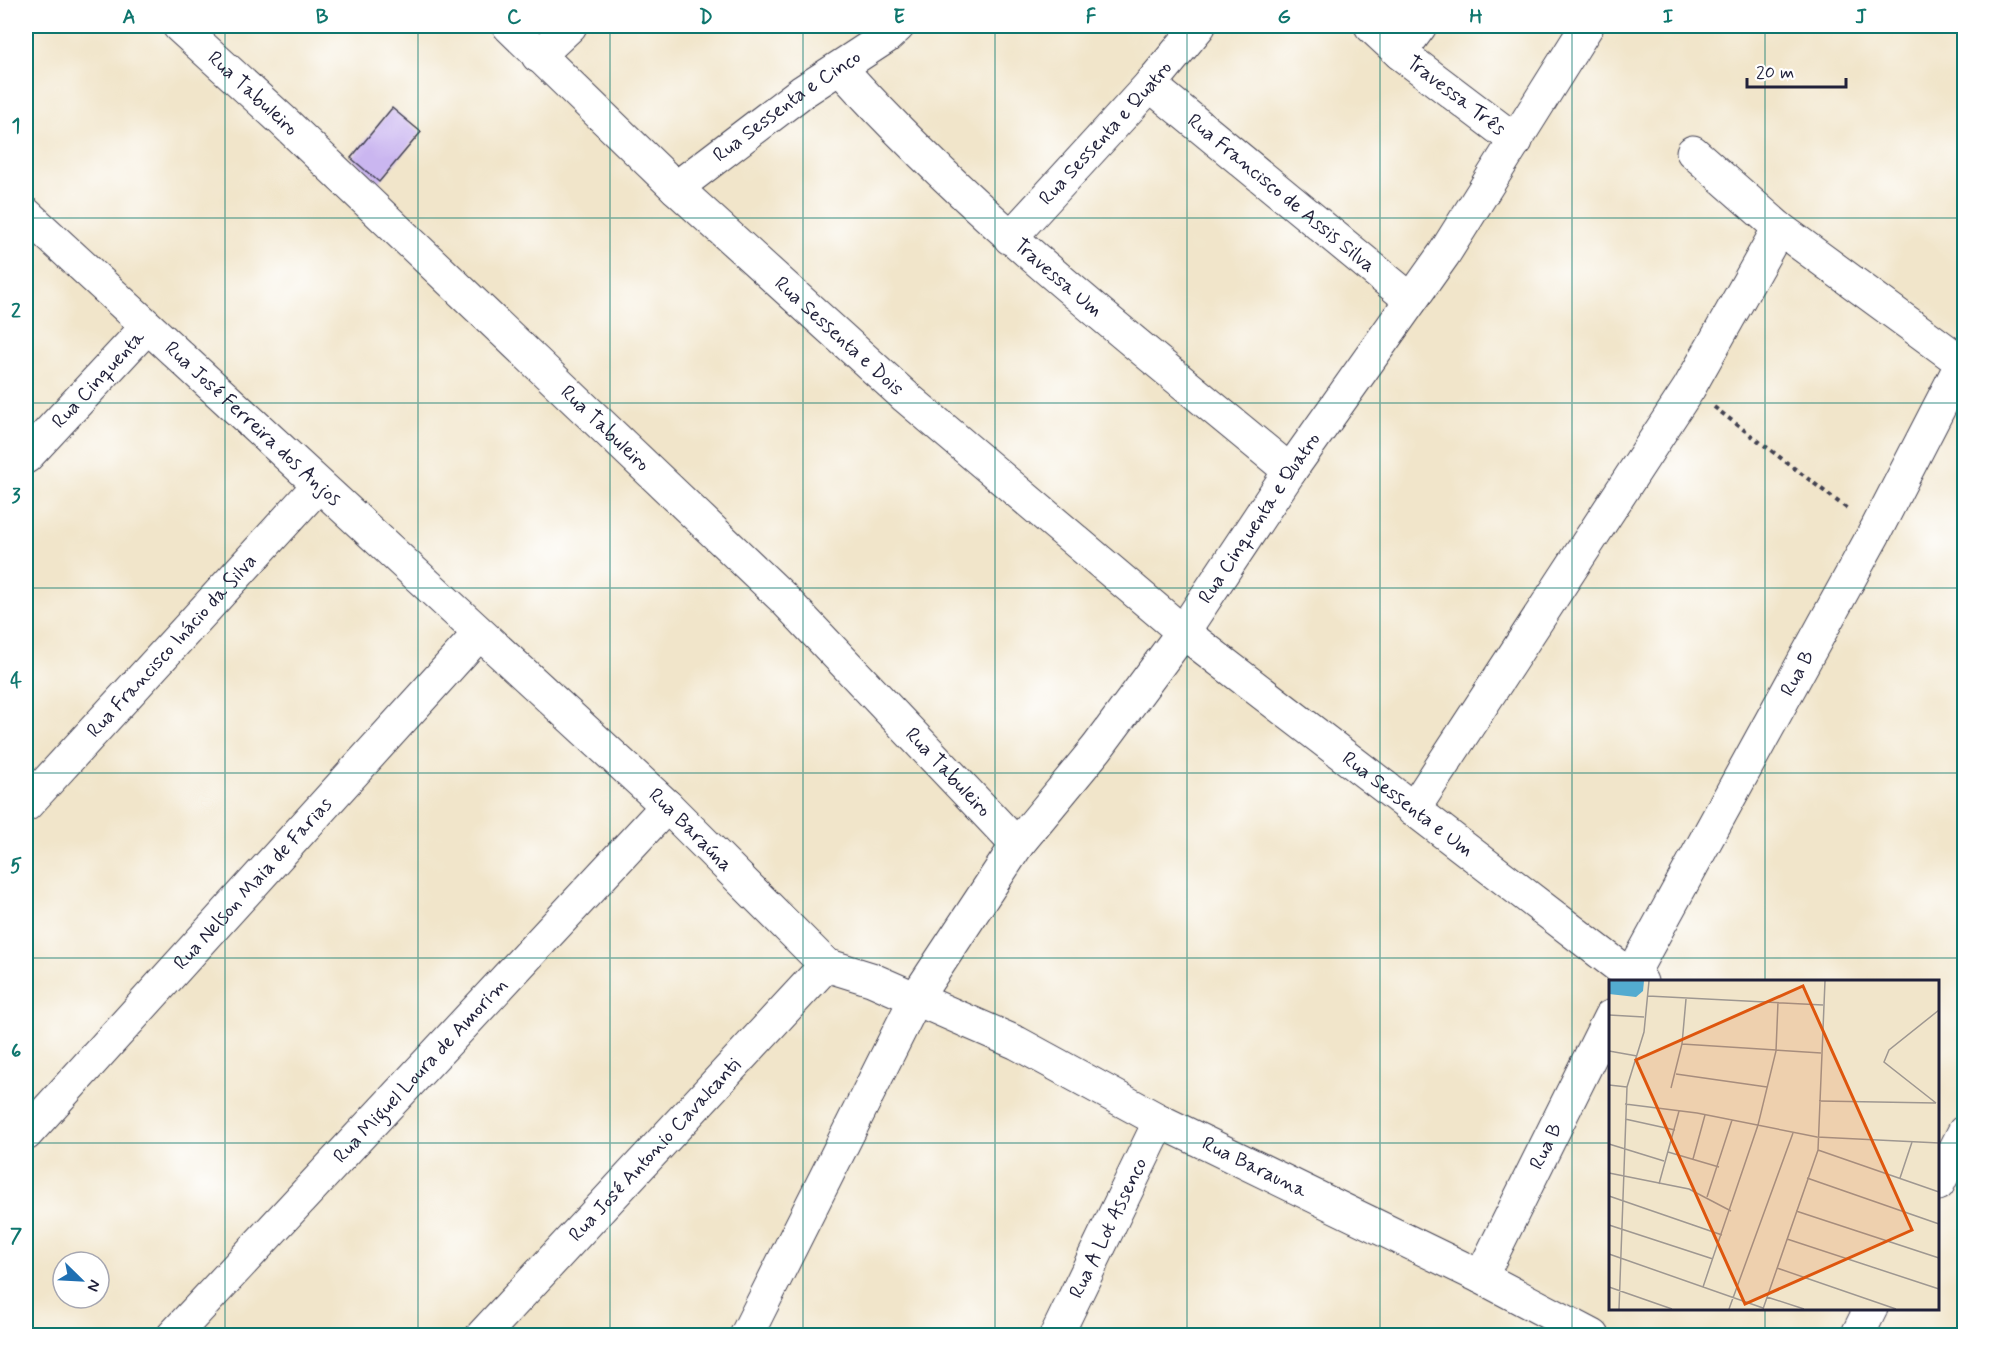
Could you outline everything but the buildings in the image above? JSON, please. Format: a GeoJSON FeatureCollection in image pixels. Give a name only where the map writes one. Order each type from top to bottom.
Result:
{"type":"FeatureCollection","features":[{"type":"Feature","properties":{"kind":"street","name":"Rua Tabuleiro"},"geometry":{"type":"LineString","coordinates":[[178,26],[291,128],[782,597],[1017,845]]}},
{"type":"Feature","properties":{"kind":"street","name":"Rua Sessenta e Dois"},"geometry":{"type":"LineString","coordinates":[[509,26],[676,188],[906,397],[1183,632]]}},
{"type":"Feature","properties":{"kind":"street"},"geometry":{"type":"LineString","coordinates":[[538,56],[570,26]]}},
{"type":"Feature","properties":{"kind":"street","name":"Rua Sessenta e Cinco"},"geometry":{"type":"LineString","coordinates":[[676,188],[802,92],[886,37],[898,26]]}},
{"type":"Feature","properties":{"kind":"street","name":"Rua Sessenta e Quatro"},"geometry":{"type":"LineString","coordinates":[[1010,238],[1150,85],[1199,26]]}},
{"type":"Feature","properties":{"kind":"street","name":"Travessa Três"},"geometry":{"type":"LineString","coordinates":[[1371,26],[1401,53],[1516,141]]}},
{"type":"Feature","properties":{"kind":"street"},"geometry":{"type":"LineString","coordinates":[[1401,53],[1420,26]]}},
{"type":"Feature","properties":{"kind":"street","name":"Rua Cinquenta e Quatro"},"geometry":{"type":"LineString","coordinates":[[746,1335],[861,1102],[916,998],[1017,845],[1097,748],[1183,632],[1290,471],[1411,300],[1516,141],[1587,26]]}},
{"type":"Feature","properties":{"kind":"street","name":"Travessa Um"},"geometry":{"type":"LineString","coordinates":[[840,68],[892,126],[1010,238],[1290,471]]}},
{"type":"Feature","properties":{"kind":"street","name":"Rua Francisco de Assis Silva"},"geometry":{"type":"LineString","coordinates":[[1150,85],[1411,300]]}},
{"type":"Feature","properties":{"kind":"street"},"geometry":{"type":"LineString","coordinates":[[1693,152],[1779,228],[1964,363]]}},
{"type":"Feature","properties":{"kind":"street","name":"Rua José Ferreira dos Anjos"},"geometry":{"type":"LineString","coordinates":[[26,214],[479,634]]}},
{"type":"Feature","properties":{"kind":"street"},"geometry":{"type":"LineString","coordinates":[[1413,810],[1689,388],[1779,228]]}},
{"type":"Feature","properties":{"kind":"street","name":"Rua Cinquenta"},"geometry":{"type":"LineString","coordinates":[[26,457],[147,327]]}},
{"type":"Feature","properties":{"kind":"street","name":"Rua B"},"geometry":{"type":"LineString","coordinates":[[1633,980],[1964,363]]}},
{"type":"Feature","properties":{"kind":"street","name":"Rua Francisco Inácio da Silva"},"geometry":{"type":"LineString","coordinates":[[26,805],[318,486]]}},
{"type":"Feature","properties":{"kind":"street","name":"Rua Sessenta e Um"},"geometry":{"type":"LineString","coordinates":[[1183,632],[1633,980]]}},
{"type":"Feature","properties":{"kind":"street","name":"Rua Baraúna"},"geometry":{"type":"LineString","coordinates":[[479,634],[667,806],[826,965],[916,998]]}},
{"type":"Feature","properties":{"kind":"street","name":"Rua Nelson Maia de Farias"},"geometry":{"type":"LineString","coordinates":[[26,1134],[479,634]]}},
{"type":"Feature","properties":{"kind":"street","name":"Rua Miguel Loura de Amorim"},"geometry":{"type":"LineString","coordinates":[[174,1335],[667,806]]}},
{"type":"Feature","properties":{"kind":"street","name":"Rua José Antonio Cavalcanti"},"geometry":{"type":"LineString","coordinates":[[482,1335],[826,965]]}},
{"type":"Feature","properties":{"kind":"street","name":"Rua Barauna"},"geometry":{"type":"LineString","coordinates":[[916,998],[1017,1043],[1160,1121],[1481,1277],[1593,1335]]}},
{"type":"Feature","properties":{"kind":"street","name":"Rua B"},"geometry":{"type":"LineString","coordinates":[[1481,1277],[1609,1021]]}},
{"type":"Feature","properties":{"kind":"street","name":"Rua A Lot Assenco"},"geometry":{"type":"LineString","coordinates":[[1056,1335],[1160,1121]]}},
{"type":"Feature","properties":{"kind":"street"},"geometry":{"type":"LineString","coordinates":[[1939,1181],[1954,1135]]}},
{"type":"Feature","properties":{"kind":"street"},"geometry":{"type":"LineString","coordinates":[[1857,1335],[1870,1310]]}},
{"type":"Feature","properties":{"kind":"path"},"geometry":{"type":"LineString","coordinates":[[1689,388],[1876,530]]}}]}
